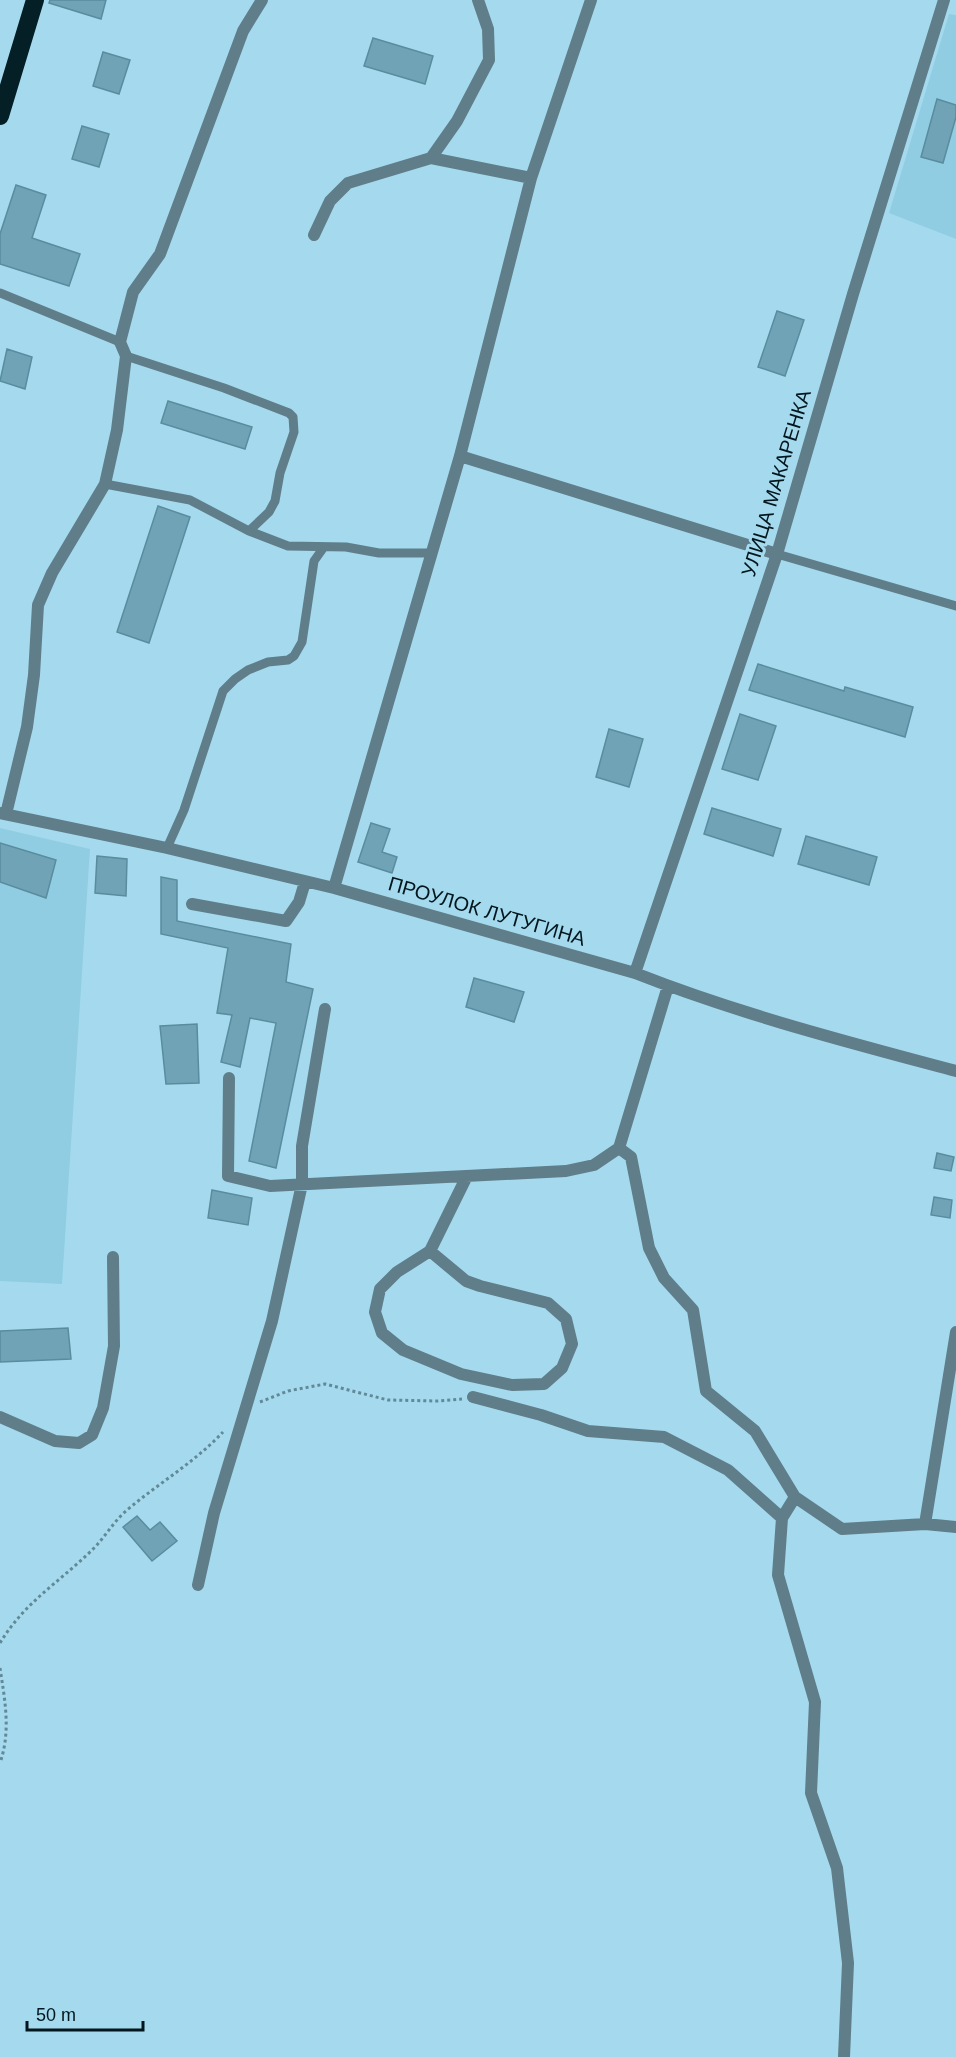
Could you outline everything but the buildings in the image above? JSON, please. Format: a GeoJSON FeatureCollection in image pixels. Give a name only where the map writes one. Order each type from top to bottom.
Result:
{"type":"FeatureCollection","features":[{"type":"Feature","properties":{"kind":"highway"},"geometry":{"type":"LineString","coordinates":[[0,116],[35,0]]}},
{"type":"Feature","properties":{"kind":"street"},"geometry":{"type":"LineString","coordinates":[[3,813],[27,727],[34,675],[38,605],[52,573],[105,484],[117,430],[126,356],[120,342],[133,292],[160,254],[243,31],[261,0]]}},
{"type":"Feature","properties":{"kind":"street"},"geometry":{"type":"LineString","coordinates":[[431,158],[457,121],[489,60],[488,29],[478,0]]}},
{"type":"Feature","properties":{"kind":"street"},"geometry":{"type":"LineString","coordinates":[[334,888],[460,456],[531,178],[591,0]]}},
{"type":"Feature","properties":{"kind":"street"},"geometry":{"type":"LineString","coordinates":[[945,0],[956,3]]}},
{"type":"Feature","properties":{"kind":"street","name":"УЛИЦА МАКАРЕНКА"},"geometry":{"type":"LineString","coordinates":[[635,973],[777,555],[853,294],[945,0]]}},
{"type":"Feature","properties":{"kind":"street"},"geometry":{"type":"LineString","coordinates":[[314,235],[330,201],[348,183],[431,158],[531,178]]}},
{"type":"Feature","properties":{"kind":"street"},"geometry":{"type":"LineString","coordinates":[[460,456],[777,555]]}},
{"type":"Feature","properties":{"kind":"street","name":"ПРОУЛОК ЛУТУГИНА"},"geometry":{"type":"LineString","coordinates":[[3,813],[167,848],[334,888],[635,973],[668,986],[818,1034],[956,1071]]}},
{"type":"Feature","properties":{"kind":"street"},"geometry":{"type":"LineString","coordinates":[[192,904],[286,921],[299,902],[305,882]]}},
{"type":"Feature","properties":{"kind":"street"},"geometry":{"type":"LineString","coordinates":[[229,1078],[228,1176],[270,1185],[566,1171],[594,1165],[619,1148],[668,986]]}},
{"type":"Feature","properties":{"kind":"street"},"geometry":{"type":"LineString","coordinates":[[198,1585],[214,1513],[272,1321],[302,1184],[302,1146],[325,1009]]}},
{"type":"Feature","properties":{"kind":"street"},"geometry":{"type":"LineString","coordinates":[[619,1148],[631,1157],[649,1248],[664,1278],[693,1310],[706,1391],[755,1431],[795,1497],[842,1529],[925,1524],[956,1527]]}},
{"type":"Feature","properties":{"kind":"street"},"geometry":{"type":"LineString","coordinates":[[430,1251],[466,1281],[548,1303],[566,1319],[572,1344],[562,1368],[544,1384],[512,1385],[451,1370],[403,1350],[382,1333],[375,1312],[380,1290],[397,1272],[430,1251],[467,1176]]}},
{"type":"Feature","properties":{"kind":"street"},"geometry":{"type":"LineString","coordinates":[[0,1417],[55,1441],[79,1443],[92,1435],[103,1408],[114,1346],[113,1257]]}},
{"type":"Feature","properties":{"kind":"street"},"geometry":{"type":"LineString","coordinates":[[925,1524],[956,1332]]}},
{"type":"Feature","properties":{"kind":"street"},"geometry":{"type":"LineString","coordinates":[[473,1397],[541,1415],[588,1431],[664,1437],[728,1470],[782,1518]]}},
{"type":"Feature","properties":{"kind":"street"},"geometry":{"type":"LineString","coordinates":[[795,1497],[782,1518],[778,1575],[814,1702],[811,1793],[837,1868],[848,1963],[844,2057]]}},
{"type":"Feature","properties":{"kind":"lane"},"geometry":{"type":"LineString","coordinates":[[0,292],[120,342]]}},
{"type":"Feature","properties":{"kind":"lane"},"geometry":{"type":"LineString","coordinates":[[126,356],[224,388],[289,413],[293,417],[294,432],[280,473],[275,501],[269,512],[249,531]]}},
{"type":"Feature","properties":{"kind":"lane"},"geometry":{"type":"LineString","coordinates":[[105,484],[190,500],[249,531],[288,546],[346,547],[379,553],[431,553]]}},
{"type":"Feature","properties":{"kind":"lane"},"geometry":{"type":"LineString","coordinates":[[167,848],[184,810],[223,692],[235,679],[248,670],[268,662],[288,660],[294,656],[302,642],[315,561],[324,547]]}},
{"type":"Feature","properties":{"kind":"lane"},"geometry":{"type":"LineString","coordinates":[[777,555],[956,606]]}},
{"type":"Feature","properties":{"kind":"path"},"geometry":{"type":"LineString","coordinates":[[0,1668],[7,1709],[6,1746],[0,1763]]}},
{"type":"Feature","properties":{"kind":"shaded area"},"geometry":{"type":"Polygon","coordinates":[[[949,14],[956,15],[956,239],[889,213],[949,14]]]}},
{"type":"Feature","properties":{"kind":"shaded area"},"geometry":{"type":"Polygon","coordinates":[[[0,828],[90,849],[62,1284],[0,1281],[0,828]]]}}]}
